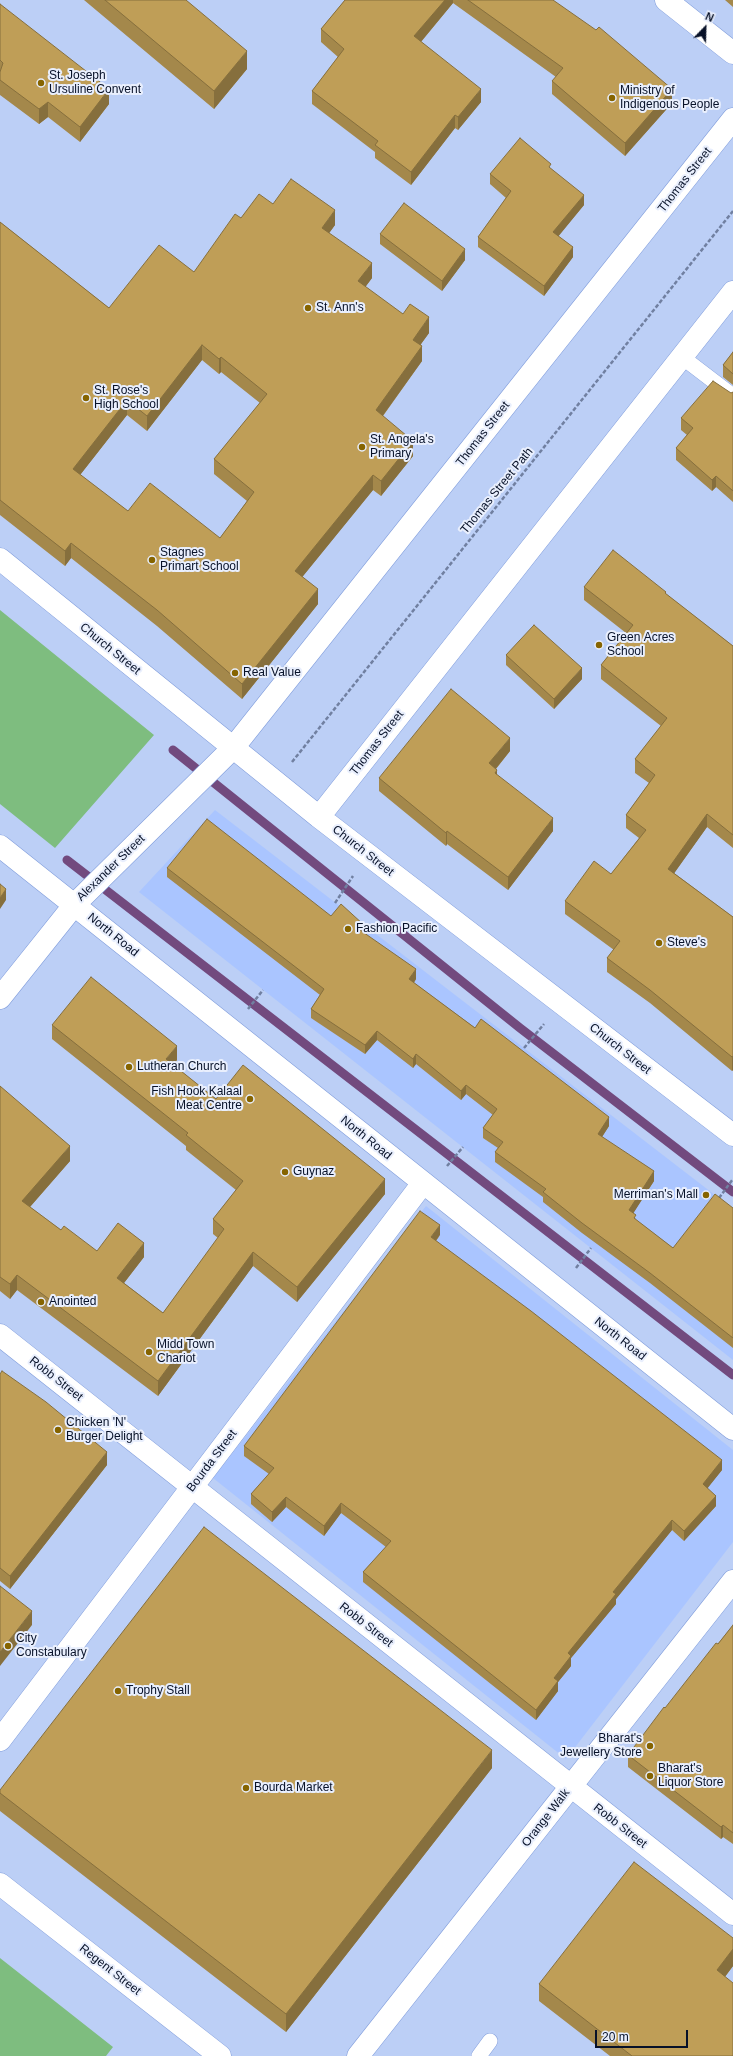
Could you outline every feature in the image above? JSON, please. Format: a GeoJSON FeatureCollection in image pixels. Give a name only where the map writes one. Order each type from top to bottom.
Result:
{"type":"FeatureCollection","features":[{"type":"Feature","properties":{"kind":"street"},"geometry":{"type":"LineString","coordinates":[[666,0],[733,53]]}},
{"type":"Feature","properties":{"kind":"street","name":"Thomas Street"},"geometry":{"type":"LineString","coordinates":[[233,748],[733,119]]}},
{"type":"Feature","properties":{"kind":"street","name":"Thomas Street"},"geometry":{"type":"LineString","coordinates":[[319,817],[733,292]]}},
{"type":"Feature","properties":{"kind":"street","name":"Church Street"},"geometry":{"type":"LineString","coordinates":[[0,559],[319,817],[733,1135]]}},
{"type":"Feature","properties":{"kind":"street","name":"Alexander Street"},"geometry":{"type":"LineString","coordinates":[[0,998],[75,904],[233,748]]}},
{"type":"Feature","properties":{"kind":"street","name":"North Road"},"geometry":{"type":"LineString","coordinates":[[0,846],[75,904],[733,1429]]}},
{"type":"Feature","properties":{"kind":"street","name":"Bourda Street"},"geometry":{"type":"LineString","coordinates":[[0,1740],[423,1183]]}},
{"type":"Feature","properties":{"kind":"street","name":"Robb Street"},"geometry":{"type":"LineString","coordinates":[[0,1335],[570,1787],[733,1914]]}},
{"type":"Feature","properties":{"kind":"street","name":"Orange Walk"},"geometry":{"type":"LineString","coordinates":[[358,2056],[733,1581]]}},
{"type":"Feature","properties":{"kind":"street","name":"Regent Street"},"geometry":{"type":"LineString","coordinates":[[0,1884],[220,2056]]}},
{"type":"Feature","properties":{"kind":"lane"},"geometry":{"type":"LineString","coordinates":[[682,357],[733,396]]}},
{"type":"Feature","properties":{"kind":"lane"},"geometry":{"type":"LineString","coordinates":[[479,2056],[490,2041]]}},
{"type":"Feature","properties":{"kind":"path","name":"Thomas Street Path"},"geometry":{"type":"LineString","coordinates":[[276,783],[733,211]]}},
{"type":"Feature","properties":{"kind":"path"},"geometry":{"type":"LineString","coordinates":[[335,903],[354,874]]}},
{"type":"Feature","properties":{"kind":"path"},"geometry":{"type":"LineString","coordinates":[[245,1012],[263,990]]}},
{"type":"Feature","properties":{"kind":"path"},"geometry":{"type":"LineString","coordinates":[[524,1048],[548,1018]]}},
{"type":"Feature","properties":{"kind":"path"},"geometry":{"type":"LineString","coordinates":[[447,1167],[464,1148]]}},
{"type":"Feature","properties":{"kind":"path"},"geometry":{"type":"LineString","coordinates":[[719,1198],[733,1179]]}},
{"type":"Feature","properties":{"kind":"path"},"geometry":{"type":"LineString","coordinates":[[574,1270],[591,1248]]}},
{"type":"Feature","properties":{"kind":"shaded area","name":"Merriman's Mall"},"geometry":{"type":"Polygon","coordinates":[[[215,810],[733,1209],[733,1360],[139,892],[215,810]]]}},
{"type":"Feature","properties":{"kind":"shaded area"},"geometry":{"type":"Polygon","coordinates":[[[426,1206],[733,1450],[733,1542],[566,1759],[213,1478],[426,1206]]]}},
{"type":"Feature","properties":{"kind":"green space"},"geometry":{"type":"Polygon","coordinates":[[[0,610],[154,735],[55,848],[0,804],[0,610]]]}},
{"type":"Feature","properties":{"kind":"green space"},"geometry":{"type":"Polygon","coordinates":[[[0,1958],[113,2047],[106,2056],[0,2056],[0,1958]]]}},
{"type":"Feature","properties":{"kind":"building"},"geometry":{"type":"Polygon","coordinates":[[[105,0],[186,0],[247,51],[214,91],[105,0]]]}},
{"type":"Feature","properties":{"kind":"building"},"geometry":{"type":"Polygon","coordinates":[[[345,0],[445,0],[414,36],[481,89],[458,117],[455,115],[411,172],[375,145],[378,141],[312,91],[344,49],[321,29],[345,0]]]}},
{"type":"Feature","properties":{"kind":"building"},"geometry":{"type":"Polygon","coordinates":[[[468,0],[553,0],[596,30],[599,27],[672,89],[625,143],[552,81],[563,68],[468,0]]]}},
{"type":"Feature","properties":{"kind":"building","name":"St. Joseph Ursuline Convent"},"geometry":{"type":"Polygon","coordinates":[[[0,4],[109,89],[80,127],[48,102],[39,109],[0,80],[0,72],[3,63],[0,60],[0,4]]]}},
{"type":"Feature","properties":{"kind":"building"},"geometry":{"type":"Polygon","coordinates":[[[520,138],[551,164],[549,167],[584,195],[553,232],[573,247],[544,286],[478,237],[511,191],[490,174],[520,138]]]}},
{"type":"Feature","properties":{"kind":"building"},"geometry":{"type":"Polygon","coordinates":[[[291,179],[335,210],[322,228],[372,263],[358,281],[403,314],[410,304],[429,317],[413,340],[422,346],[376,410],[413,441],[381,481],[373,475],[295,571],[318,589],[242,684],[157,610],[71,543],[65,551],[0,500],[0,222],[109,308],[159,245],[194,272],[235,214],[241,218],[259,194],[273,204],[291,179]],[[202,345],[147,416],[127,400],[73,469],[128,511],[150,483],[220,538],[254,492],[214,459],[267,394],[221,357],[219,359],[202,345]]]}},
{"type":"Feature","properties":{"kind":"building"},"geometry":{"type":"Polygon","coordinates":[[[404,203],[465,249],[442,281],[380,234],[404,203]]]}},
{"type":"Feature","properties":{"kind":"building"},"geometry":{"type":"Polygon","coordinates":[[[733,352],[733,374],[723,365],[733,352]]]}},
{"type":"Feature","properties":{"kind":"building"},"geometry":{"type":"Polygon","coordinates":[[[713,381],[731,393],[733,392],[733,491],[716,476],[712,480],[676,448],[693,428],[681,418],[713,381]]]}},
{"type":"Feature","properties":{"kind":"building"},"geometry":{"type":"Polygon","coordinates":[[[613,550],[733,646],[733,835],[707,814],[668,869],[733,917],[732,1057],[650,990],[607,958],[620,941],[565,901],[594,861],[611,874],[646,830],[626,815],[655,775],[635,759],[667,718],[601,665],[633,625],[584,587],[613,550]]]}},
{"type":"Feature","properties":{"kind":"building"},"geometry":{"type":"Polygon","coordinates":[[[534,625],[582,668],[554,699],[506,655],[534,625]]]}},
{"type":"Feature","properties":{"kind":"building"},"geometry":{"type":"Polygon","coordinates":[[[451,689],[510,738],[489,763],[497,770],[495,773],[553,818],[508,877],[447,831],[446,833],[379,778],[451,689]]]}},
{"type":"Feature","properties":{"kind":"building","name":"Merriman's Mall"},"geometry":{"type":"Polygon","coordinates":[[[207,819],[331,916],[341,904],[364,925],[360,930],[416,969],[409,979],[475,1028],[481,1019],[609,1117],[598,1134],[654,1171],[629,1210],[636,1215],[634,1218],[673,1248],[715,1194],[733,1208],[733,1338],[650,1273],[582,1223],[543,1192],[546,1189],[495,1152],[503,1142],[483,1128],[497,1109],[466,1085],[461,1091],[416,1054],[413,1059],[377,1031],[365,1045],[311,1009],[324,989],[167,868],[207,819]]]}},
{"type":"Feature","properties":{"kind":"building"},"geometry":{"type":"Polygon","coordinates":[[[0,884],[6,889],[0,898],[0,884]]]}},
{"type":"Feature","properties":{"kind":"building"},"geometry":{"type":"Polygon","coordinates":[[[91,977],[177,1046],[166,1059],[216,1099],[243,1065],[385,1179],[297,1287],[253,1252],[158,1381],[17,1275],[10,1284],[0,1277],[0,1086],[70,1146],[22,1201],[61,1230],[64,1226],[97,1251],[118,1223],[144,1243],[117,1278],[163,1313],[224,1229],[213,1219],[243,1181],[186,1135],[188,1133],[52,1025],[91,977]]]}},
{"type":"Feature","properties":{"kind":"building"},"geometry":{"type":"Polygon","coordinates":[[[420,1211],[440,1225],[431,1237],[531,1311],[722,1460],[703,1484],[716,1496],[684,1531],[672,1520],[613,1592],[616,1594],[568,1653],[571,1656],[554,1678],[558,1681],[536,1710],[363,1572],[391,1541],[341,1503],[324,1526],[286,1497],[272,1512],[251,1494],[274,1468],[244,1446],[420,1211]]]}},
{"type":"Feature","properties":{"kind":"building"},"geometry":{"type":"Polygon","coordinates":[[[2,1371],[46,1402],[107,1452],[10,1576],[0,1568],[0,1374],[2,1371]]]}},
{"type":"Feature","properties":{"kind":"building","name":"Bourda Market"},"geometry":{"type":"Polygon","coordinates":[[[204,1527],[492,1750],[286,2014],[0,1793],[0,1790],[204,1527]]]}},
{"type":"Feature","properties":{"kind":"building","name":"City Constabulary"},"geometry":{"type":"Polygon","coordinates":[[[0,1586],[32,1611],[0,1652],[0,1586]]]}},
{"type":"Feature","properties":{"kind":"building"},"geometry":{"type":"Polygon","coordinates":[[[733,1625],[733,1833],[723,1825],[721,1827],[628,1755],[664,1707],[665,1708],[716,1643],[718,1644],[733,1625]]]}},
{"type":"Feature","properties":{"kind":"building"},"geometry":{"type":"Polygon","coordinates":[[[634,1862],[733,1938],[733,1949],[717,1970],[733,1983],[733,2056],[632,2056],[539,1984],[634,1862]]]}},
{"type":"Feature","properties":{"kind":"waterway"},"geometry":{"type":"LineString","coordinates":[[173,750],[520,1028],[733,1192]]}},
{"type":"Feature","properties":{"kind":"waterway"},"geometry":{"type":"LineString","coordinates":[[67,860],[733,1375]]}},
{"type":"Feature","properties":{"kind":"place","name":"St. Joseph Ursuline Convent"},"geometry":{"type":"Point","coordinates":[41,83]}},
{"type":"Feature","properties":{"kind":"place","name":"Ministry of Indigenous People"},"geometry":{"type":"Point","coordinates":[612,98]}},
{"type":"Feature","properties":{"kind":"place","name":"St. Ann's"},"geometry":{"type":"Point","coordinates":[308,308]}},
{"type":"Feature","properties":{"kind":"place","name":"St. Rose's High School"},"geometry":{"type":"Point","coordinates":[86,398]}},
{"type":"Feature","properties":{"kind":"place","name":"St. Angela's Primary"},"geometry":{"type":"Point","coordinates":[362,447]}},
{"type":"Feature","properties":{"kind":"place","name":"Stagnes Primart School"},"geometry":{"type":"Point","coordinates":[152,560]}},
{"type":"Feature","properties":{"kind":"place","name":"Green Acres School"},"geometry":{"type":"Point","coordinates":[599,645]}},
{"type":"Feature","properties":{"kind":"place","name":"Real Value"},"geometry":{"type":"Point","coordinates":[235,673]}},
{"type":"Feature","properties":{"kind":"place","name":"Fashion Pacific"},"geometry":{"type":"Point","coordinates":[348,929]}},
{"type":"Feature","properties":{"kind":"place","name":"Steve's"},"geometry":{"type":"Point","coordinates":[659,943]}},
{"type":"Feature","properties":{"kind":"place","name":"Lutheran Church"},"geometry":{"type":"Point","coordinates":[129,1067]}},
{"type":"Feature","properties":{"kind":"place","name":"Fish Hook Kalaal Meat Centre"},"geometry":{"type":"Point","coordinates":[250,1099]}},
{"type":"Feature","properties":{"kind":"place","name":"Guynaz"},"geometry":{"type":"Point","coordinates":[285,1172]}},
{"type":"Feature","properties":{"kind":"place","name":"Merriman's Mall"},"geometry":{"type":"Point","coordinates":[706,1195]}},
{"type":"Feature","properties":{"kind":"place","name":"Anointed"},"geometry":{"type":"Point","coordinates":[41,1302]}},
{"type":"Feature","properties":{"kind":"place","name":"Midd Town Chariot"},"geometry":{"type":"Point","coordinates":[149,1352]}},
{"type":"Feature","properties":{"kind":"place","name":"Chicken 'N' Burger Delight"},"geometry":{"type":"Point","coordinates":[58,1430]}},
{"type":"Feature","properties":{"kind":"place","name":"City Constabulary"},"geometry":{"type":"Point","coordinates":[8,1646]}},
{"type":"Feature","properties":{"kind":"place","name":"Trophy Stall"},"geometry":{"type":"Point","coordinates":[118,1691]}},
{"type":"Feature","properties":{"kind":"place","name":"Bharat's Jewellery Store"},"geometry":{"type":"Point","coordinates":[650,1746]}},
{"type":"Feature","properties":{"kind":"place","name":"Bharat's Liquor Store"},"geometry":{"type":"Point","coordinates":[650,1776]}},
{"type":"Feature","properties":{"kind":"place","name":"Bourda Market"},"geometry":{"type":"Point","coordinates":[246,1788]}}]}
